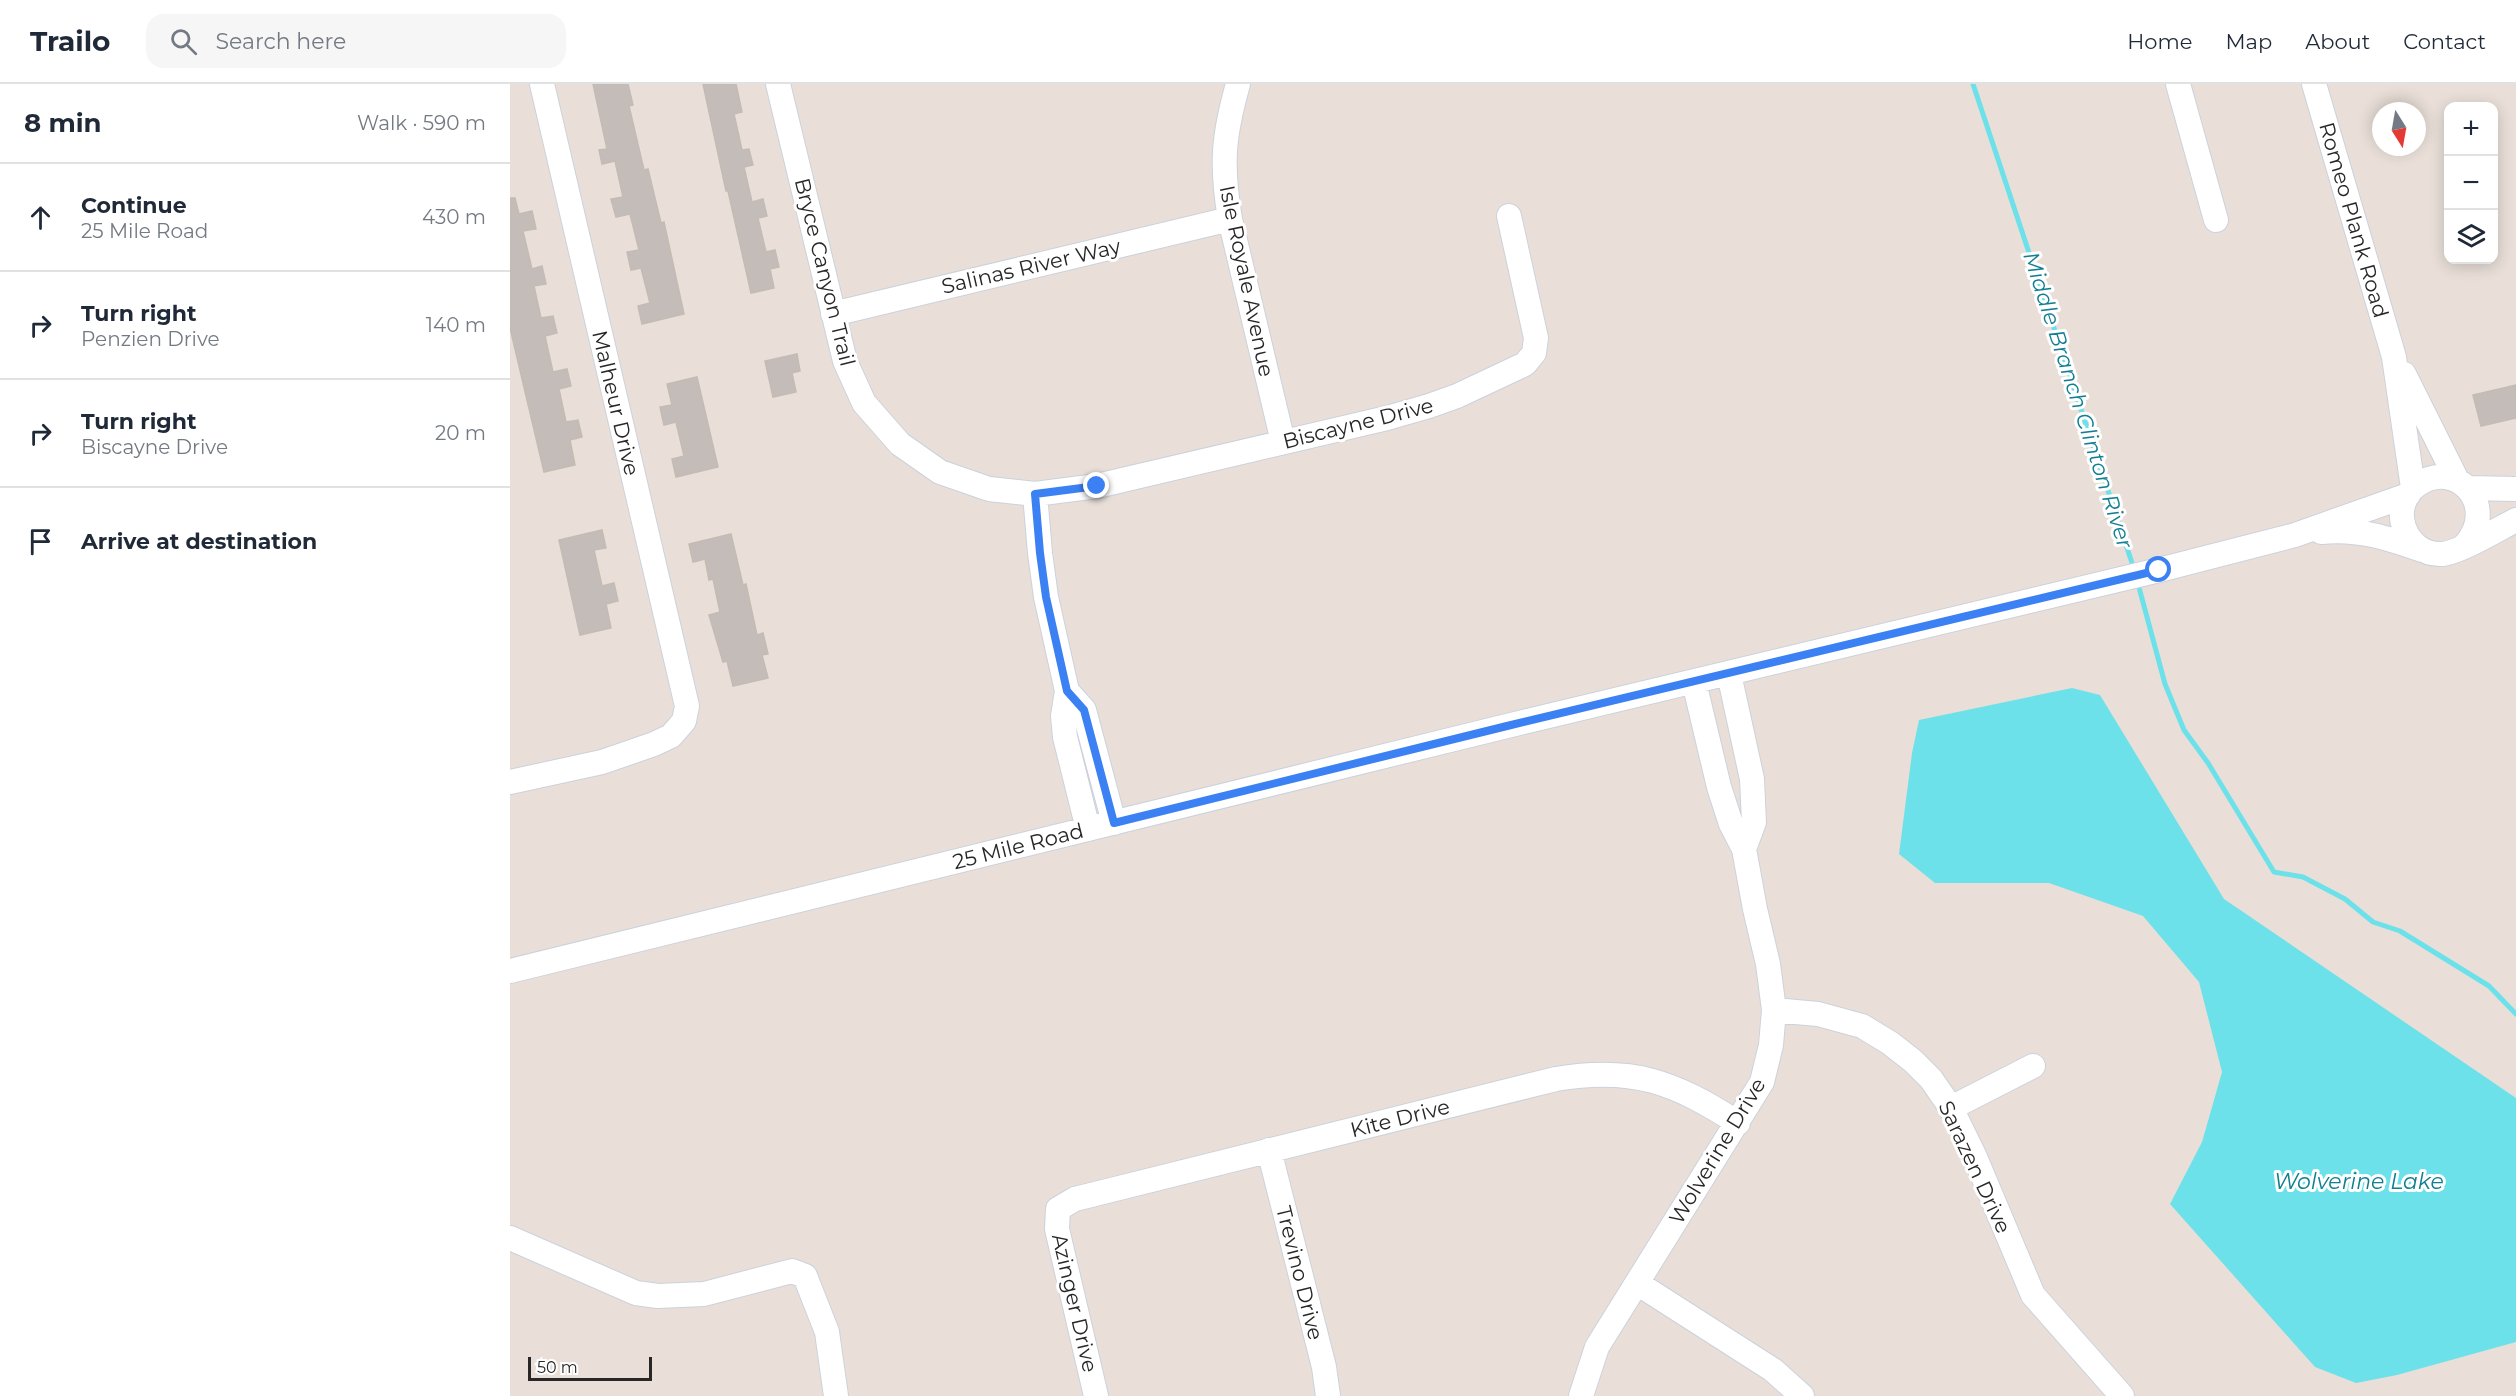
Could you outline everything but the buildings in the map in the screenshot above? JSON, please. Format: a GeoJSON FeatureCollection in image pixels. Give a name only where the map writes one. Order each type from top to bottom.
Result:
{"type":"FeatureCollection","features":[{"type":"Feature","properties":{"kind":"street","name":"Malheur Drive"},"geometry":{"type":"LineString","coordinates":[[510,782],[602,762],[654,744],[671,736],[684,721],[687,706],[542,84]]}},
{"type":"Feature","properties":{"kind":"street","name":"Bryce Canyon Trail"},"geometry":{"type":"LineString","coordinates":[[780,84],[844,361],[864,403],[900,444],[940,472],[989,489],[1035,494]]}},
{"type":"Feature","properties":{"kind":"street","name":"Isle Royale Avenue"},"geometry":{"type":"LineString","coordinates":[[1238,84],[1224,149],[1224,183],[1230,219],[1283,442]]}},
{"type":"Feature","properties":{"kind":"street"},"geometry":{"type":"LineString","coordinates":[[2178,84],[2216,220]]}},
{"type":"Feature","properties":{"kind":"street","name":"Romeo Plank Road"},"geometry":{"type":"LineString","coordinates":[[2314,84],[2394,357],[2410,491]]}},
{"type":"Feature","properties":{"kind":"street","name":"Biscayne Drive"},"geometry":{"type":"LineString","coordinates":[[1035,494],[1097,486],[1429,406],[1457,396],[1525,364],[1534,353],[1536,338],[1509,216]]}},
{"type":"Feature","properties":{"kind":"street","name":"Salinas River Way"},"geometry":{"type":"LineString","coordinates":[[833,314],[1230,219]]}},
{"type":"Feature","properties":{"kind":"street","name":"Romeo Plank Road"},"geometry":{"type":"LineString","coordinates":[[2394,357],[2462,484]]}},
{"type":"Feature","properties":{"kind":"street"},"geometry":{"type":"LineString","coordinates":[[2516,489],[2462,484],[2434,478],[2422,481],[2410,491],[2403,506],[2402,518],[2404,530],[2419,548],[2430,553],[2448,553],[2516,520]]}},
{"type":"Feature","properties":{"kind":"street"},"geometry":{"type":"LineString","coordinates":[[2462,484],[2475,499],[2479,511],[2478,524],[2473,536],[2465,545]]}},
{"type":"Feature","properties":{"kind":"street","name":"25 Mile Road"},"geometry":{"type":"LineString","coordinates":[[510,971],[2159,570],[2295,535],[2410,491]]}},
{"type":"Feature","properties":{"kind":"street"},"geometry":{"type":"LineString","coordinates":[[1035,494],[1046,597],[1067,691],[1063,716],[1065,737],[1088,829]]}},
{"type":"Feature","properties":{"kind":"street","name":"25 Mile Road"},"geometry":{"type":"LineString","coordinates":[[2295,535],[2358,531],[2380,535],[2430,553]]}},
{"type":"Feature","properties":{"kind":"street","name":"Wolverine Drive"},"geometry":{"type":"LineString","coordinates":[[1729,674],[1752,779],[1754,822],[1744,849]]}},
{"type":"Feature","properties":{"kind":"street","name":"Wolverine Drive"},"geometry":{"type":"LineString","coordinates":[[1581,1396],[1597,1347],[1762,1082],[1771,1045],[1774,1010],[1768,964],[1744,849],[1731,824],[1719,787],[1694,682]]}},
{"type":"Feature","properties":{"kind":"street"},"geometry":{"type":"LineString","coordinates":[[1067,691],[1084,710],[1114,823]]}},
{"type":"Feature","properties":{"kind":"street"},"geometry":{"type":"LineString","coordinates":[[1719,787],[1752,779]]}},
{"type":"Feature","properties":{"kind":"street","name":"Sarazen Drive"},"geometry":{"type":"LineString","coordinates":[[1774,1010],[1818,1014],[1862,1026],[1913,1061],[1931,1079],[1951,1108],[2033,1295],[2122,1396]]}},
{"type":"Feature","properties":{"kind":"street"},"geometry":{"type":"LineString","coordinates":[[1951,1108],[2033,1066]]}},
{"type":"Feature","properties":{"kind":"street","name":"Kite Drive"},"geometry":{"type":"LineString","coordinates":[[1058,1209],[1075,1199],[1556,1079],[1587,1074],[1641,1077],[1667,1084],[1702,1100],[1738,1123]]}},
{"type":"Feature","properties":{"kind":"street","name":"Trevino Drive"},"geometry":{"type":"LineString","coordinates":[[1269,1150],[1324,1367],[1328,1396]]}},
{"type":"Feature","properties":{"kind":"street","name":"Azinger Drive"},"geometry":{"type":"LineString","coordinates":[[1058,1209],[1057,1229],[1096,1396]]}},
{"type":"Feature","properties":{"kind":"street"},"geometry":{"type":"LineString","coordinates":[[510,1238],[636,1293],[657,1296],[704,1294],[792,1271],[805,1276],[827,1332],[836,1396]]}},
{"type":"Feature","properties":{"kind":"street"},"geometry":{"type":"LineString","coordinates":[[1637,1283],[1773,1370],[1802,1396]]}},
{"type":"Feature","properties":{"kind":"water","name":"Wolverine Lake"},"geometry":{"type":"Polygon","coordinates":[[[2072,688],[2100,695],[2224,899],[2516,1098],[2516,1342],[2397,1375],[2356,1383],[2315,1367],[2170,1204],[2202,1142],[2222,1072],[2199,982],[2143,916],[2049,883],[1935,883],[1899,854],[1912,753],[1919,720],[2072,688]]]}},
{"type":"Feature","properties":{"kind":"waterway","name":"Middle Branch Clinton River"},"geometry":{"type":"LineString","coordinates":[[1973,84],[2134,569]]}},
{"type":"Feature","properties":{"kind":"waterway","name":"Middle Branch Clinton River"},"geometry":{"type":"LineString","coordinates":[[2137,580],[2165,684],[2184,730],[2208,763],[2274,872],[2303,877],[2345,899],[2373,922],[2400,931],[2489,986],[2516,1014]]}},
{"type":"Feature","properties":{"kind":"route"},"geometry":{"type":"LineString","coordinates":[[1097,486],[1035,494],[1046,597],[1067,691],[1084,710],[1114,823],[1507,726],[2159,570]]}}]}
